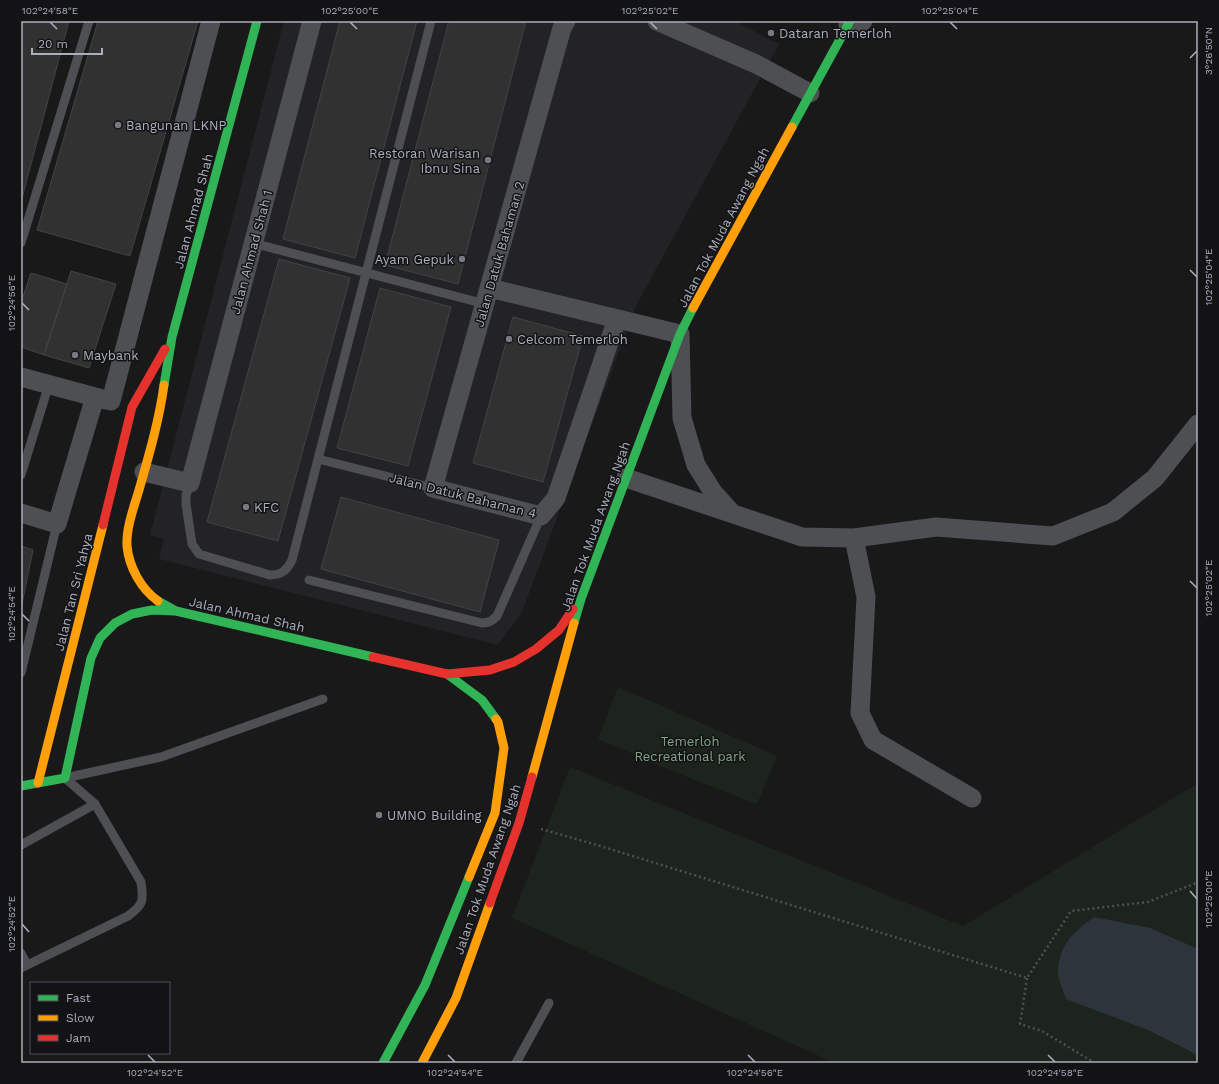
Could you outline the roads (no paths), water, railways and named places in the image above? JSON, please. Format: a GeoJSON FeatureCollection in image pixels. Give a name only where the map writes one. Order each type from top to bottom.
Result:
{"type":"FeatureCollection","features":[{"type":"Feature","properties":{"kind":"main road","name":"Jalan Ahmad Shah"},"geometry":{"type":"LineString","coordinates":[[257,21],[172,337],[160,414],[129,526],[127,546],[131,566],[142,585],[156,600],[176,611],[447,674],[490,670],[514,662],[536,649],[559,630],[581,599]]}},
{"type":"Feature","properties":{"kind":"main road","name":"Jalan Tok Muda Awang Ngah"},"geometry":{"type":"LineString","coordinates":[[422,1063],[456,998],[519,823],[581,599],[680,334],[810,93],[854,22]]}},
{"type":"Feature","properties":{"kind":"main road","name":"Jalan Ahmad Shah"},"geometry":{"type":"LineString","coordinates":[[132,407],[172,337]]}},
{"type":"Feature","properties":{"kind":"main road","name":"Jalan Tan Sri Yahya"},"geometry":{"type":"LineString","coordinates":[[38,783],[132,407]]}},
{"type":"Feature","properties":{"kind":"main road"},"geometry":{"type":"LineString","coordinates":[[21,786],[65,778],[91,658],[100,638],[115,623],[132,614],[152,610],[176,611]]}},
{"type":"Feature","properties":{"kind":"main road","name":"Jalan Tok Muda Awang Ngah"},"geometry":{"type":"LineString","coordinates":[[383,1063],[425,984],[494,814],[504,748],[498,722],[482,700],[447,674]]}},
{"type":"Feature","properties":{"kind":"street"},"geometry":{"type":"LineString","coordinates":[[21,513],[57,524],[103,399],[211,21]]}},
{"type":"Feature","properties":{"kind":"street","name":"Jalan Ahmad Shah 1"},"geometry":{"type":"LineString","coordinates":[[190,483],[312,21]]}},
{"type":"Feature","properties":{"kind":"street","name":"Jalan Datuk Bahaman 2"},"geometry":{"type":"LineString","coordinates":[[433,488],[562,28],[566,21]]}},
{"type":"Feature","properties":{"kind":"street"},"geometry":{"type":"LineString","coordinates":[[657,21],[756,64],[810,93]]}},
{"type":"Feature","properties":{"kind":"street"},"geometry":{"type":"LineString","coordinates":[[487,296],[617,318],[680,334],[682,418],[696,465],[713,492],[732,513]]}},
{"type":"Feature","properties":{"kind":"street","name":"Jalan Datuk Bahaman 4"},"geometry":{"type":"LineString","coordinates":[[433,488],[541,516],[556,498],[617,318]]}},
{"type":"Feature","properties":{"kind":"street"},"geometry":{"type":"LineString","coordinates":[[21,377],[132,407]]}},
{"type":"Feature","properties":{"kind":"street"},"geometry":{"type":"LineString","coordinates":[[626,478],[802,537],[854,538],[936,527],[1053,536],[1113,512],[1155,478],[1198,424]]}},
{"type":"Feature","properties":{"kind":"street"},"geometry":{"type":"LineString","coordinates":[[144,472],[190,483]]}},
{"type":"Feature","properties":{"kind":"street"},"geometry":{"type":"LineString","coordinates":[[854,538],[866,596],[860,714],[872,740],[972,798]]}},
{"type":"Feature","properties":{"kind":"lane"},"geometry":{"type":"LineString","coordinates":[[21,243],[89,21]]}},
{"type":"Feature","properties":{"kind":"lane"},"geometry":{"type":"LineString","coordinates":[[318,459],[431,21]]}},
{"type":"Feature","properties":{"kind":"lane"},"geometry":{"type":"LineString","coordinates":[[253,243],[366,272],[487,296]]}},
{"type":"Feature","properties":{"kind":"lane"},"geometry":{"type":"LineString","coordinates":[[21,475],[49,384]]}},
{"type":"Feature","properties":{"kind":"lane","name":"Jalan Ahmad Shah 1"},"geometry":{"type":"LineString","coordinates":[[190,483],[186,495],[186,504],[192,544],[196,551],[203,556],[270,575],[278,575],[284,572],[292,560],[318,459]]}},
{"type":"Feature","properties":{"kind":"lane","name":"Jalan Datuk Bahaman 4"},"geometry":{"type":"LineString","coordinates":[[318,459],[433,488]]}},
{"type":"Feature","properties":{"kind":"lane"},"geometry":{"type":"LineString","coordinates":[[309,580],[487,623],[497,616],[541,516]]}},
{"type":"Feature","properties":{"kind":"lane"},"geometry":{"type":"LineString","coordinates":[[21,673],[57,524]]}},
{"type":"Feature","properties":{"kind":"lane"},"geometry":{"type":"LineString","coordinates":[[65,778],[161,757],[322,699]]}},
{"type":"Feature","properties":{"kind":"lane"},"geometry":{"type":"LineString","coordinates":[[21,953],[24,966],[128,916],[139,908],[143,895],[141,882],[95,804],[65,778]]}},
{"type":"Feature","properties":{"kind":"lane"},"geometry":{"type":"LineString","coordinates":[[21,845],[95,804]]}},
{"type":"Feature","properties":{"kind":"lane"},"geometry":{"type":"LineString","coordinates":[[516,1063],[549,1003]]}},
{"type":"Feature","properties":{"kind":"place","name":"Dataran Temerloh"},"geometry":{"type":"Point","coordinates":[771,33]}},
{"type":"Feature","properties":{"kind":"place","name":"Bangunan LKNP"},"geometry":{"type":"Point","coordinates":[118,125]}},
{"type":"Feature","properties":{"kind":"place","name":"Restoran Warisan Ibnu Sina"},"geometry":{"type":"Point","coordinates":[488,160]}},
{"type":"Feature","properties":{"kind":"place","name":"Ayam Gepuk"},"geometry":{"type":"Point","coordinates":[462,259]}},
{"type":"Feature","properties":{"kind":"place","name":"Celcom Temerloh"},"geometry":{"type":"Point","coordinates":[509,339]}},
{"type":"Feature","properties":{"kind":"place","name":"Maybank"},"geometry":{"type":"Point","coordinates":[75,355]}},
{"type":"Feature","properties":{"kind":"place","name":"KFC"},"geometry":{"type":"Point","coordinates":[246,507]}},
{"type":"Feature","properties":{"kind":"place","name":"UMNO Building"},"geometry":{"type":"Point","coordinates":[379,815]}},
{"type":"Feature","properties":{"kind":"park label","name":"Temerloh Recreational park"},"geometry":{"type":"Point","coordinates":[690,748]}}]}
